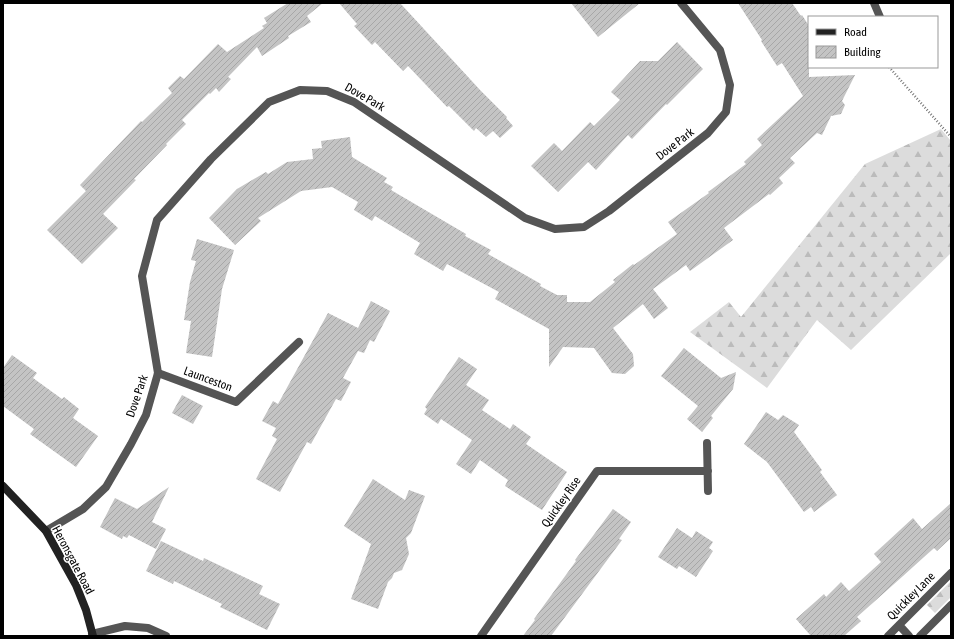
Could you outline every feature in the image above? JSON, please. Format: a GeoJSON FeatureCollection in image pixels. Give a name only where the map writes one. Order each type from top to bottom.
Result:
{"type":"FeatureCollection","features":[{"type":"Feature","properties":{"kind":"street","name":"Dove Park"},"geometry":{"type":"LineString","coordinates":[[46,531],[83,509],[106,487],[146,415],[158,373],[142,276],[157,220],[210,159],[269,102],[300,90],[327,90],[354,102],[525,218],[555,229],[584,227],[609,211],[708,134],[726,112],[730,85],[720,50],[681,3]]}},
{"type":"Feature","properties":{"kind":"street"},"geometry":{"type":"LineString","coordinates":[[874,3],[880,16]]}},
{"type":"Feature","properties":{"kind":"street","name":"Launceston"},"geometry":{"type":"LineString","coordinates":[[158,373],[236,402],[299,342]]}},
{"type":"Feature","properties":{"kind":"street"},"geometry":{"type":"LineString","coordinates":[[707,443],[708,491]]}},
{"type":"Feature","properties":{"kind":"street","name":"Quickley Rise"},"geometry":{"type":"LineString","coordinates":[[481,636],[597,471],[708,471]]}},
{"type":"Feature","properties":{"kind":"street","name":"Heronsgate Road"},"geometry":{"type":"LineString","coordinates":[[3,486],[46,531],[76,585],[86,610],[92,635]]}},
{"type":"Feature","properties":{"kind":"street","name":"Quickley Lane"},"geometry":{"type":"LineString","coordinates":[[888,636],[951,573]]}},
{"type":"Feature","properties":{"kind":"street"},"geometry":{"type":"LineString","coordinates":[[920,636],[951,605]]}},
{"type":"Feature","properties":{"kind":"street"},"geometry":{"type":"LineString","coordinates":[[899,625],[909,636]]}},
{"type":"Feature","properties":{"kind":"street"},"geometry":{"type":"LineString","coordinates":[[92,635],[125,626],[148,628],[166,636]]}},
{"type":"Feature","properties":{"kind":"path"},"geometry":{"type":"LineString","coordinates":[[890,68],[951,137]]}},
{"type":"Feature","properties":{"kind":"green space"},"geometry":{"type":"Polygon","coordinates":[[[941,129],[951,141],[951,253],[851,350],[817,320],[767,388],[690,332],[729,302],[741,317],[865,164],[941,129]]]}},
{"type":"Feature","properties":{"kind":"green space"},"geometry":{"type":"Polygon","coordinates":[[[951,581],[951,597],[935,613],[927,605],[951,581]]]}},
{"type":"Feature","properties":{"kind":"building"},"geometry":{"type":"Polygon","coordinates":[[[288,3],[323,3],[307,16],[311,22],[288,36],[289,38],[262,56],[257,47],[228,77],[231,79],[219,92],[216,88],[210,94],[209,93],[182,120],[186,124],[134,179],[136,180],[103,214],[118,228],[82,264],[47,230],[86,191],[80,185],[141,121],[142,122],[172,93],[168,88],[180,76],[184,79],[218,44],[227,52],[264,28],[262,26],[267,23],[264,18],[288,3]]]}},
{"type":"Feature","properties":{"kind":"building"},"geometry":{"type":"Polygon","coordinates":[[[339,3],[400,3],[507,117],[506,118],[513,126],[500,138],[493,131],[486,137],[476,128],[474,131],[449,106],[447,107],[408,66],[403,71],[375,42],[372,45],[354,26],[357,24],[339,3]]]}},
{"type":"Feature","properties":{"kind":"building"},"geometry":{"type":"Polygon","coordinates":[[[571,3],[640,3],[598,37],[571,3]]]}},
{"type":"Feature","properties":{"kind":"building"},"geometry":{"type":"Polygon","coordinates":[[[738,3],[792,3],[808,24],[809,77],[855,75],[842,101],[845,105],[841,114],[831,116],[822,135],[817,133],[790,158],[795,163],[779,178],[783,183],[770,195],[769,194],[724,228],[733,240],[690,271],[686,265],[653,289],[668,308],[654,319],[643,304],[613,328],[633,354],[634,366],[625,374],[612,373],[594,348],[563,347],[549,367],[549,329],[495,299],[499,292],[447,264],[443,271],[414,254],[420,243],[375,216],[372,221],[354,210],[358,202],[332,187],[301,191],[258,218],[261,221],[235,245],[209,218],[237,189],[266,172],[268,174],[287,162],[313,159],[312,149],[322,148],[321,141],[350,137],[352,157],[387,178],[384,182],[393,187],[391,190],[466,234],[465,236],[491,250],[488,254],[541,284],[540,286],[557,295],[567,295],[567,302],[590,302],[615,282],[613,280],[633,264],[634,265],[677,234],[668,222],[746,164],[744,162],[762,145],[757,139],[803,96],[782,63],[777,66],[761,41],[762,40],[738,3]]]}},
{"type":"Feature","properties":{"kind":"building"},"geometry":{"type":"Polygon","coordinates":[[[677,42],[703,69],[632,139],[628,135],[596,170],[588,162],[558,192],[531,166],[554,143],[562,151],[590,122],[594,126],[620,100],[611,92],[640,61],[658,61],[677,42]]]}},
{"type":"Feature","properties":{"kind":"building"},"geometry":{"type":"Polygon","coordinates":[[[197,239],[234,250],[222,289],[212,357],[186,353],[191,321],[184,320],[190,282],[196,261],[191,260],[197,239]]]}},
{"type":"Feature","properties":{"kind":"building"},"geometry":{"type":"Polygon","coordinates":[[[371,301],[390,311],[374,342],[370,340],[364,353],[358,351],[343,378],[351,382],[341,401],[336,399],[311,444],[307,442],[280,492],[256,479],[277,439],[272,436],[276,428],[262,421],[273,401],[278,404],[328,313],[358,328],[371,301]]]}},
{"type":"Feature","properties":{"kind":"building"},"geometry":{"type":"Polygon","coordinates":[[[684,348],[721,378],[736,372],[733,389],[711,416],[713,418],[702,432],[687,419],[698,406],[661,376],[684,348]]]}},
{"type":"Feature","properties":{"kind":"building"},"geometry":{"type":"Polygon","coordinates":[[[12,355],[37,373],[33,378],[62,399],[64,397],[79,409],[73,418],[98,436],[76,467],[30,434],[34,429],[3,406],[3,368],[12,355]]]}},
{"type":"Feature","properties":{"kind":"building"},"geometry":{"type":"Polygon","coordinates":[[[459,357],[477,369],[466,385],[489,400],[482,410],[510,429],[513,424],[531,437],[526,444],[567,472],[542,510],[505,486],[508,480],[480,460],[471,474],[456,464],[472,440],[441,419],[438,424],[424,414],[427,409],[425,407],[459,357]]]}},
{"type":"Feature","properties":{"kind":"building"},"geometry":{"type":"Polygon","coordinates":[[[182,395],[203,406],[193,424],[172,413],[182,395]]]}},
{"type":"Feature","properties":{"kind":"building"},"geometry":{"type":"Polygon","coordinates":[[[766,412],[778,420],[783,415],[799,425],[794,432],[822,470],[820,472],[837,495],[814,512],[811,507],[804,512],[767,462],[744,444],[766,412]]]}},
{"type":"Feature","properties":{"kind":"building"},"geometry":{"type":"Polygon","coordinates":[[[373,479],[405,500],[409,490],[425,496],[411,533],[406,538],[409,554],[402,570],[394,573],[388,582],[378,609],[351,599],[371,544],[344,526],[373,479]]]}},
{"type":"Feature","properties":{"kind":"building"},"geometry":{"type":"Polygon","coordinates":[[[169,487],[152,522],[166,529],[156,549],[129,535],[127,538],[123,536],[122,539],[100,527],[115,498],[137,509],[169,487]]]}},
{"type":"Feature","properties":{"kind":"building"},"geometry":{"type":"Polygon","coordinates":[[[951,503],[951,538],[937,551],[934,548],[857,617],[861,621],[844,636],[811,636],[796,619],[824,594],[826,597],[841,582],[849,591],[881,562],[874,554],[913,518],[922,529],[951,503]]]}},
{"type":"Feature","properties":{"kind":"building"},"geometry":{"type":"Polygon","coordinates":[[[613,509],[631,522],[619,539],[622,540],[551,636],[523,636],[576,561],[575,560],[613,509]]]}},
{"type":"Feature","properties":{"kind":"building"},"geometry":{"type":"Polygon","coordinates":[[[677,528],[692,538],[696,531],[713,542],[709,548],[713,551],[696,577],[679,566],[677,569],[658,557],[677,528]]]}},
{"type":"Feature","properties":{"kind":"building"},"geometry":{"type":"Polygon","coordinates":[[[161,541],[203,561],[204,558],[263,586],[259,594],[280,604],[267,630],[220,607],[222,604],[174,581],[173,584],[146,571],[161,541]]]}}]}
